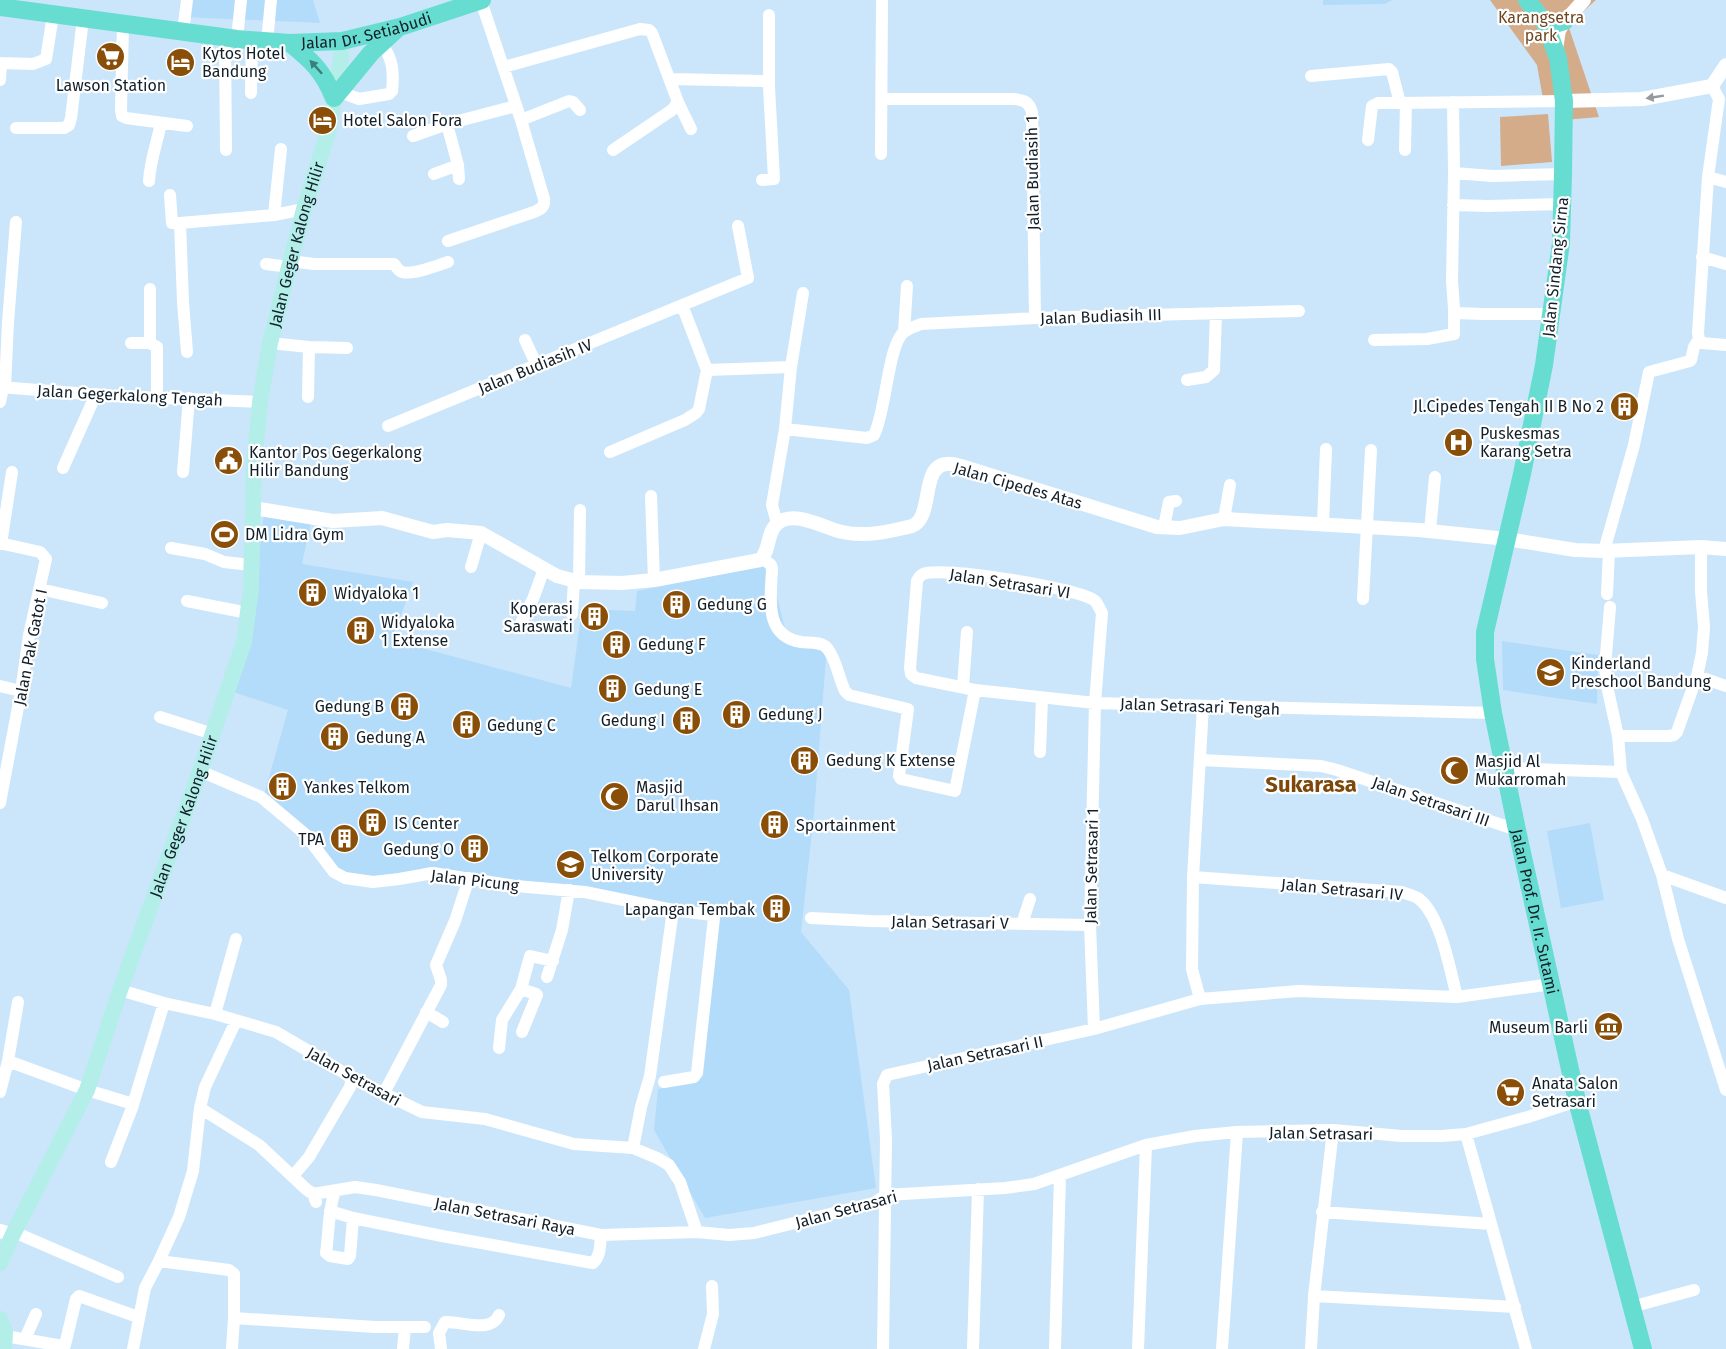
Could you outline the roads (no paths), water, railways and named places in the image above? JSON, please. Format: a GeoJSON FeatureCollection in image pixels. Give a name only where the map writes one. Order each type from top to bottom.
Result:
{"type":"FeatureCollection","features":[{"type":"Feature","properties":{"kind":"main road","name":"Jalan Dr. Setiabudi"},"geometry":{"type":"LineString","coordinates":[[0,7],[290,44],[342,41],[400,27],[459,4],[481,0]]}},
{"type":"Feature","properties":{"kind":"main road","name":"Jalan Sindang Sirna"},"geometry":{"type":"LineString","coordinates":[[1507,539],[1544,365],[1561,243],[1564,101],[1558,58],[1545,23],[1527,0]]}},
{"type":"Feature","properties":{"kind":"main road"},"geometry":{"type":"LineString","coordinates":[[1545,23],[1552,25],[1564,21]]}},
{"type":"Feature","properties":{"kind":"main road"},"geometry":{"type":"LineString","coordinates":[[290,44],[312,61],[337,95],[371,53],[400,27]]}},
{"type":"Feature","properties":{"kind":"main road","name":"Jalan Geger Kalong Hilir"},"geometry":{"type":"LineString","coordinates":[[0,1263],[9,1233],[87,1090],[120,990],[200,771],[244,642],[248,613],[254,463],[260,402],[270,342],[304,209],[337,95],[342,41]]}},
{"type":"Feature","properties":{"kind":"main road","name":"Jalan Prof. Dr. Ir. Sutami"},"geometry":{"type":"LineString","coordinates":[[1507,539],[1485,632],[1485,659],[1493,712],[1517,831],[1578,1101],[1643,1349]]}},
{"type":"Feature","properties":{"kind":"main road"},"geometry":{"type":"LineString","coordinates":[[0,1320],[4,1328],[5,1343]]}},
{"type":"Feature","properties":{"kind":"street"},"geometry":{"type":"LineString","coordinates":[[183,32],[187,0]]}},
{"type":"Feature","properties":{"kind":"street"},"geometry":{"type":"LineString","coordinates":[[241,0],[251,93]]}},
{"type":"Feature","properties":{"kind":"street"},"geometry":{"type":"LineString","coordinates":[[226,150],[245,40],[271,0]]}},
{"type":"Feature","properties":{"kind":"street"},"geometry":{"type":"LineString","coordinates":[[448,241],[543,207],[544,199],[521,120],[481,0]]}},
{"type":"Feature","properties":{"kind":"street"},"geometry":{"type":"LineString","coordinates":[[881,154],[882,0]]}},
{"type":"Feature","properties":{"kind":"street"},"geometry":{"type":"LineString","coordinates":[[1556,49],[1559,30],[1564,21],[1584,0]]}},
{"type":"Feature","properties":{"kind":"street"},"geometry":{"type":"LineString","coordinates":[[0,80],[0,63],[33,64],[46,59],[53,15]]}},
{"type":"Feature","properties":{"kind":"street"},"geometry":{"type":"LineString","coordinates":[[762,180],[774,179],[769,81],[769,15]]}},
{"type":"Feature","properties":{"kind":"street"},"geometry":{"type":"LineString","coordinates":[[16,128],[64,128],[69,125],[83,19]]}},
{"type":"Feature","properties":{"kind":"street"},"geometry":{"type":"LineString","coordinates":[[123,24],[121,113],[123,117],[187,126]]}},
{"type":"Feature","properties":{"kind":"street"},"geometry":{"type":"LineString","coordinates":[[504,68],[640,29],[649,30],[691,129]]}},
{"type":"Feature","properties":{"kind":"street"},"geometry":{"type":"LineString","coordinates":[[337,95],[358,99],[389,94],[392,91],[393,66],[388,51],[381,44]]}},
{"type":"Feature","properties":{"kind":"street"},"geometry":{"type":"LineString","coordinates":[[1726,65],[1719,95],[1708,177],[1698,333],[1702,343],[1726,345]]}},
{"type":"Feature","properties":{"kind":"street"},"geometry":{"type":"LineString","coordinates":[[1311,76],[1389,69],[1403,103],[1405,150]]}},
{"type":"Feature","properties":{"kind":"street"},"geometry":{"type":"LineString","coordinates":[[670,79],[769,81]]}},
{"type":"Feature","properties":{"kind":"street"},"geometry":{"type":"LineString","coordinates":[[1368,140],[1371,106],[1378,103],[1564,101],[1719,95]]}},
{"type":"Feature","properties":{"kind":"street","name":"Jalan Budiasih 1"},"geometry":{"type":"LineString","coordinates":[[883,99],[1014,99],[1024,101],[1030,106],[1032,112],[1035,318]]}},
{"type":"Feature","properties":{"kind":"street"},"geometry":{"type":"LineString","coordinates":[[521,120],[569,101],[580,110]]}},
{"type":"Feature","properties":{"kind":"street"},"geometry":{"type":"LineString","coordinates":[[613,150],[672,110],[678,102]]}},
{"type":"Feature","properties":{"kind":"street"},"geometry":{"type":"LineString","coordinates":[[1374,340],[1427,339],[1454,334],[1453,102]]}},
{"type":"Feature","properties":{"kind":"street"},"geometry":{"type":"LineString","coordinates":[[413,136],[447,124],[516,106]]}},
{"type":"Feature","properties":{"kind":"street"},"geometry":{"type":"LineString","coordinates":[[149,182],[150,161],[161,123]]}},
{"type":"Feature","properties":{"kind":"street"},"geometry":{"type":"LineString","coordinates":[[447,124],[458,165],[459,179]]}},
{"type":"Feature","properties":{"kind":"street"},"geometry":{"type":"LineString","coordinates":[[274,215],[281,149]]}},
{"type":"Feature","properties":{"kind":"street"},"geometry":{"type":"LineString","coordinates":[[434,174],[458,165]]}},
{"type":"Feature","properties":{"kind":"street"},"geometry":{"type":"LineString","coordinates":[[1454,173],[1492,176],[1563,174]]}},
{"type":"Feature","properties":{"kind":"street"},"geometry":{"type":"LineString","coordinates":[[1708,177],[1726,182]]}},
{"type":"Feature","properties":{"kind":"street"},"geometry":{"type":"LineString","coordinates":[[170,195],[172,223],[180,224],[274,215],[304,209]]}},
{"type":"Feature","properties":{"kind":"street"},"geometry":{"type":"LineString","coordinates":[[1452,205],[1562,204]]}},
{"type":"Feature","properties":{"kind":"street"},"geometry":{"type":"LineString","coordinates":[[0,402],[8,322],[6,270],[16,222]]}},
{"type":"Feature","properties":{"kind":"street"},"geometry":{"type":"LineString","coordinates":[[180,224],[187,352]]}},
{"type":"Feature","properties":{"kind":"street","name":"Jalan Budiasih IV"},"geometry":{"type":"LineString","coordinates":[[388,426],[748,278],[738,226]]}},
{"type":"Feature","properties":{"kind":"street"},"geometry":{"type":"LineString","coordinates":[[1702,257],[1726,264]]}},
{"type":"Feature","properties":{"kind":"street"},"geometry":{"type":"LineString","coordinates":[[266,264],[394,264],[402,272],[426,270],[448,262]]}},
{"type":"Feature","properties":{"kind":"street"},"geometry":{"type":"LineString","coordinates":[[785,429],[867,438],[874,435],[879,424],[895,345],[904,332],[907,286]]}},
{"type":"Feature","properties":{"kind":"street"},"geometry":{"type":"LineString","coordinates":[[150,289],[150,343]]}},
{"type":"Feature","properties":{"kind":"street"},"geometry":{"type":"LineString","coordinates":[[762,558],[777,524],[772,505],[785,429],[791,367],[803,293]]}},
{"type":"Feature","properties":{"kind":"street"},"geometry":{"type":"LineString","coordinates":[[610,452],[685,420],[696,413],[700,406],[707,370],[682,305]]}},
{"type":"Feature","properties":{"kind":"street","name":"Jalan Budiasih III"},"geometry":{"type":"LineString","coordinates":[[904,332],[921,324],[1035,318],[1299,311]]}},
{"type":"Feature","properties":{"kind":"street"},"geometry":{"type":"LineString","coordinates":[[1187,380],[1206,377],[1214,370],[1216,313]]}},
{"type":"Feature","properties":{"kind":"street"},"geometry":{"type":"LineString","coordinates":[[1454,313],[1552,314]]}},
{"type":"Feature","properties":{"kind":"street"},"geometry":{"type":"LineString","coordinates":[[1699,339],[1694,346],[1690,361],[1650,371],[1646,378],[1634,445],[1604,551],[1608,600],[1605,668],[1618,736],[1622,772],[1662,875],[1678,939],[1726,1090]]}},
{"type":"Feature","properties":{"kind":"street"},"geometry":{"type":"LineString","coordinates":[[525,340],[537,366]]}},
{"type":"Feature","properties":{"kind":"street","name":"Jalan Geger Kalong Hilir"},"geometry":{"type":"LineString","coordinates":[[270,342],[347,348]]}},
{"type":"Feature","properties":{"kind":"street"},"geometry":{"type":"LineString","coordinates":[[131,343],[150,343],[158,349],[157,398]]}},
{"type":"Feature","properties":{"kind":"street"},"geometry":{"type":"LineString","coordinates":[[308,397],[309,346]]}},
{"type":"Feature","properties":{"kind":"street"},"geometry":{"type":"LineString","coordinates":[[707,370],[791,367]]}},
{"type":"Feature","properties":{"kind":"street","name":"Jalan Gegerkalong Tengah"},"geometry":{"type":"LineString","coordinates":[[2,387],[157,398],[260,402]]}},
{"type":"Feature","properties":{"kind":"street"},"geometry":{"type":"LineString","coordinates":[[63,468],[96,394]]}},
{"type":"Feature","properties":{"kind":"street"},"geometry":{"type":"LineString","coordinates":[[183,472],[189,398]]}},
{"type":"Feature","properties":{"kind":"street"},"geometry":{"type":"LineString","coordinates":[[1323,524],[1326,449]]}},
{"type":"Feature","properties":{"kind":"street"},"geometry":{"type":"LineString","coordinates":[[1363,599],[1371,450]]}},
{"type":"Feature","properties":{"kind":"street","name":"Jalan Cipedes Atas"},"geometry":{"type":"LineString","coordinates":[[777,524],[785,519],[798,519],[842,531],[866,534],[881,534],[916,525],[921,518],[935,470],[946,464],[961,466],[1157,527],[1180,528],[1224,519],[1430,531],[1507,539],[1575,550],[1701,547],[1726,549]]}},
{"type":"Feature","properties":{"kind":"street"},"geometry":{"type":"LineString","coordinates":[[0,544],[12,472]]}},
{"type":"Feature","properties":{"kind":"street"},"geometry":{"type":"LineString","coordinates":[[1430,531],[1435,477]]}},
{"type":"Feature","properties":{"kind":"street"},"geometry":{"type":"LineString","coordinates":[[1224,519],[1230,485]]}},
{"type":"Feature","properties":{"kind":"street"},"geometry":{"type":"LineString","coordinates":[[651,496],[654,580]]}},
{"type":"Feature","properties":{"kind":"street"},"geometry":{"type":"LineString","coordinates":[[1164,527],[1169,502],[1176,501]]}},
{"type":"Feature","properties":{"kind":"street"},"geometry":{"type":"LineString","coordinates":[[253,508],[333,520],[382,518],[433,532],[447,530],[481,533],[557,576],[577,581],[622,584],[654,580],[762,558],[771,565],[772,569],[771,608],[776,627],[792,640],[820,644],[825,647],[849,695],[908,709],[899,776],[901,779],[955,791],[969,688],[967,632]]}},
{"type":"Feature","properties":{"kind":"street"},"geometry":{"type":"LineString","coordinates":[[572,614],[577,581],[580,510]]}},
{"type":"Feature","properties":{"kind":"street"},"geometry":{"type":"LineString","coordinates":[[471,567],[481,533]]}},
{"type":"Feature","properties":{"kind":"street","name":"Jalan Pak Gatot I"},"geometry":{"type":"LineString","coordinates":[[0,544],[40,552],[45,556],[46,562],[29,635],[0,803]]}},
{"type":"Feature","properties":{"kind":"street"},"geometry":{"type":"LineString","coordinates":[[1618,736],[1676,734],[1697,676],[1702,653],[1704,627],[1701,547]]}},
{"type":"Feature","properties":{"kind":"street"},"geometry":{"type":"LineString","coordinates":[[171,548],[205,554],[224,562],[251,565]]}},
{"type":"Feature","properties":{"kind":"street"},"geometry":{"type":"LineString","coordinates":[[521,623],[544,569]]}},
{"type":"Feature","properties":{"kind":"street","name":"Jalan Setrasari VI"},"geometry":{"type":"LineString","coordinates":[[911,674],[919,577],[933,572],[995,577],[1075,593],[1095,602],[1102,613],[1095,703]]}},
{"type":"Feature","properties":{"kind":"street"},"geometry":{"type":"LineString","coordinates":[[40,589],[102,603]]}},
{"type":"Feature","properties":{"kind":"street"},"geometry":{"type":"LineString","coordinates":[[187,600],[248,613]]}},
{"type":"Feature","properties":{"kind":"street","name":"Jalan Setrasari Tengah"},"geometry":{"type":"LineString","coordinates":[[911,674],[916,678],[941,684],[1095,703],[1493,712]]}},
{"type":"Feature","properties":{"kind":"street"},"geometry":{"type":"LineString","coordinates":[[1697,676],[1726,686]]}},
{"type":"Feature","properties":{"kind":"street"},"geometry":{"type":"LineString","coordinates":[[0,686],[21,691]]}},
{"type":"Feature","properties":{"kind":"street"},"geometry":{"type":"LineString","coordinates":[[1040,752],[1042,698]]}},
{"type":"Feature","properties":{"kind":"street","name":"Jalan Setrasari 1"},"geometry":{"type":"LineString","coordinates":[[1094,1029],[1090,925],[1095,703]]}},
{"type":"Feature","properties":{"kind":"street"},"geometry":{"type":"LineString","coordinates":[[1200,999],[1192,969],[1193,877],[1203,706]]}},
{"type":"Feature","properties":{"kind":"street"},"geometry":{"type":"LineString","coordinates":[[160,717],[213,734]]}},
{"type":"Feature","properties":{"kind":"street","name":"Jalan Setrasari III"},"geometry":{"type":"LineString","coordinates":[[1201,760],[1302,764],[1337,770],[1517,831]]}},
{"type":"Feature","properties":{"kind":"street"},"geometry":{"type":"LineString","coordinates":[[1505,768],[1622,772]]}},
{"type":"Feature","properties":{"kind":"street","name":"Jalan Picung"},"geometry":{"type":"LineString","coordinates":[[200,771],[261,797],[305,834],[325,862],[337,874],[345,878],[373,882],[429,873],[516,886],[569,890],[673,910],[711,914],[714,918],[697,1073],[694,1077],[664,1082]]}},
{"type":"Feature","properties":{"kind":"street"},"geometry":{"type":"LineString","coordinates":[[1662,875],[1726,898]]}},
{"type":"Feature","properties":{"kind":"street","name":"Jalan Setrasari IV"},"geometry":{"type":"LineString","coordinates":[[1193,877],[1401,892],[1417,897],[1431,912],[1442,940],[1457,997]]}},
{"type":"Feature","properties":{"kind":"street"},"geometry":{"type":"LineString","coordinates":[[384,1093],[441,985],[436,965],[455,921],[469,878]]}},
{"type":"Feature","properties":{"kind":"street"},"geometry":{"type":"LineString","coordinates":[[547,977],[562,930],[569,890]]}},
{"type":"Feature","properties":{"kind":"street"},"geometry":{"type":"LineString","coordinates":[[1022,924],[1030,899]]}},
{"type":"Feature","properties":{"kind":"street"},"geometry":{"type":"LineString","coordinates":[[633,1148],[650,1076],[673,910]]}},
{"type":"Feature","properties":{"kind":"street","name":"Jalan Setrasari V"},"geometry":{"type":"LineString","coordinates":[[811,918],[1090,925]]}},
{"type":"Feature","properties":{"kind":"street"},"geometry":{"type":"LineString","coordinates":[[215,1014],[236,939]]}},
{"type":"Feature","properties":{"kind":"street"},"geometry":{"type":"LineString","coordinates":[[499,1048],[502,1020],[520,989],[530,956],[553,961]]}},
{"type":"Feature","properties":{"kind":"street","name":"Jalan Setrasari II"},"geometry":{"type":"LineString","coordinates":[[883,1349],[886,1139],[883,1084],[888,1075],[1094,1029],[1200,999],[1299,991],[1457,997],[1552,984]]}},
{"type":"Feature","properties":{"kind":"street"},"geometry":{"type":"LineString","coordinates":[[520,989],[537,995],[522,1032]]}},
{"type":"Feature","properties":{"kind":"street","name":"Jalan Setrasari"},"geometry":{"type":"LineString","coordinates":[[120,990],[164,1003],[215,1014],[281,1035],[352,1078],[422,1112],[485,1119],[574,1144],[633,1148],[669,1165],[680,1182],[697,1232],[729,1235],[754,1233],[874,1203],[886,1195],[1005,1188],[1034,1184],[1146,1145],[1195,1136],[1237,1132],[1333,1130],[1415,1136],[1466,1134],[1578,1101]]}},
{"type":"Feature","properties":{"kind":"street"},"geometry":{"type":"LineString","coordinates":[[0,1092],[18,1002]]}},
{"type":"Feature","properties":{"kind":"street"},"geometry":{"type":"LineString","coordinates":[[111,1162],[133,1104],[164,1003]]}},
{"type":"Feature","properties":{"kind":"street"},"geometry":{"type":"LineString","coordinates":[[426,1012],[443,1022]]}},
{"type":"Feature","properties":{"kind":"street"},"geometry":{"type":"LineString","coordinates":[[133,1349],[145,1288],[179,1217],[193,1171],[200,1108],[205,1087],[236,1021]]}},
{"type":"Feature","properties":{"kind":"street"},"geometry":{"type":"LineString","coordinates":[[8,1061],[133,1104]]}},
{"type":"Feature","properties":{"kind":"street"},"geometry":{"type":"LineString","coordinates":[[293,1176],[309,1157],[350,1087],[352,1078]]}},
{"type":"Feature","properties":{"kind":"street","name":"Jalan Setrasari Raya"},"geometry":{"type":"LineString","coordinates":[[200,1108],[259,1144],[315,1198],[355,1187],[601,1235],[697,1232]]}},
{"type":"Feature","properties":{"kind":"street"},"geometry":{"type":"LineString","coordinates":[[1311,1349],[1322,1212],[1333,1130]]}},
{"type":"Feature","properties":{"kind":"street"},"geometry":{"type":"LineString","coordinates":[[1222,1349],[1237,1132]]}},
{"type":"Feature","properties":{"kind":"street"},"geometry":{"type":"LineString","coordinates":[[1466,1134],[1526,1349]]}},
{"type":"Feature","properties":{"kind":"street"},"geometry":{"type":"LineString","coordinates":[[1138,1349],[1146,1145]]}},
{"type":"Feature","properties":{"kind":"street"},"geometry":{"type":"LineString","coordinates":[[1055,1349],[1060,1176]]}},
{"type":"Feature","properties":{"kind":"street"},"geometry":{"type":"LineString","coordinates":[[973,1349],[978,1189]]}},
{"type":"Feature","properties":{"kind":"street"},"geometry":{"type":"LineString","coordinates":[[335,1191],[330,1211],[326,1253],[330,1256],[350,1258],[353,1218]]}},
{"type":"Feature","properties":{"kind":"street"},"geometry":{"type":"LineString","coordinates":[[330,1211],[353,1218],[442,1236],[593,1263],[599,1254],[601,1235]]}},
{"type":"Feature","properties":{"kind":"street"},"geometry":{"type":"LineString","coordinates":[[1322,1212],[1491,1224]]}},
{"type":"Feature","properties":{"kind":"street"},"geometry":{"type":"LineString","coordinates":[[9,1233],[118,1277]]}},
{"type":"Feature","properties":{"kind":"street"},"geometry":{"type":"LineString","coordinates":[[159,1261],[232,1272],[235,1277],[232,1349]]}},
{"type":"Feature","properties":{"kind":"street"},"geometry":{"type":"LineString","coordinates":[[704,1349],[713,1314],[712,1286]]}},
{"type":"Feature","properties":{"kind":"street"},"geometry":{"type":"LineString","coordinates":[[1631,1307],[1694,1290]]}},
{"type":"Feature","properties":{"kind":"street"},"geometry":{"type":"LineString","coordinates":[[5,1343],[25,1339],[64,1346],[76,1299],[79,1296],[138,1317]]}},
{"type":"Feature","properties":{"kind":"street"},"geometry":{"type":"LineString","coordinates":[[1314,1296],[1515,1307]]}},
{"type":"Feature","properties":{"kind":"street"},"geometry":{"type":"LineString","coordinates":[[25,1339],[36,1314]]}},
{"type":"Feature","properties":{"kind":"street"},"geometry":{"type":"LineString","coordinates":[[441,1349],[439,1333],[445,1322],[486,1325],[496,1322],[499,1315]]}},
{"type":"Feature","properties":{"kind":"street"},"geometry":{"type":"LineString","coordinates":[[234,1318],[425,1327]]}},
{"type":"Feature","properties":{"kind":"street"},"geometry":{"type":"LineString","coordinates":[[403,1349],[405,1327]]}},
{"type":"Feature","properties":{"kind":"place","name":"Lawson Station"},"geometry":{"type":"Point","coordinates":[111,57]}},
{"type":"Feature","properties":{"kind":"place","name":"Kytos Hotel Bandung"},"geometry":{"type":"Point","coordinates":[181,62]}},
{"type":"Feature","properties":{"kind":"place","name":"Hotel Salon Fora"},"geometry":{"type":"Point","coordinates":[322,120]}},
{"type":"Feature","properties":{"kind":"place","name":"Jl.Cipedes Tengah II B No 2"},"geometry":{"type":"Point","coordinates":[1625,406]}},
{"type":"Feature","properties":{"kind":"place","name":"Puskesmas Karang Setra"},"geometry":{"type":"Point","coordinates":[1459,442]}},
{"type":"Feature","properties":{"kind":"place","name":"Kantor Pos Gegerkalong Hilir Bandung"},"geometry":{"type":"Point","coordinates":[228,461]}},
{"type":"Feature","properties":{"kind":"place","name":"DM Lidra Gym"},"geometry":{"type":"Point","coordinates":[224,534]}},
{"type":"Feature","properties":{"kind":"place","name":"Widyaloka 1"},"geometry":{"type":"Point","coordinates":[313,593]}},
{"type":"Feature","properties":{"kind":"place","name":"Gedung G"},"geometry":{"type":"Point","coordinates":[676,604]}},
{"type":"Feature","properties":{"kind":"place","name":"Koperasi Saraswati"},"geometry":{"type":"Point","coordinates":[594,617]}},
{"type":"Feature","properties":{"kind":"place","name":"Widyaloka 1 Extense"},"geometry":{"type":"Point","coordinates":[360,631]}},
{"type":"Feature","properties":{"kind":"place","name":"Gedung F"},"geometry":{"type":"Point","coordinates":[617,644]}},
{"type":"Feature","properties":{"kind":"place","name":"Kinderland Preschool Bandung"},"geometry":{"type":"Point","coordinates":[1550,672]}},
{"type":"Feature","properties":{"kind":"place","name":"Gedung E"},"geometry":{"type":"Point","coordinates":[613,689]}},
{"type":"Feature","properties":{"kind":"place","name":"Gedung B"},"geometry":{"type":"Point","coordinates":[405,706]}},
{"type":"Feature","properties":{"kind":"place","name":"Gedung J"},"geometry":{"type":"Point","coordinates":[737,714]}},
{"type":"Feature","properties":{"kind":"place","name":"Gedung I"},"geometry":{"type":"Point","coordinates":[686,720]}},
{"type":"Feature","properties":{"kind":"place","name":"Gedung C"},"geometry":{"type":"Point","coordinates":[466,725]}},
{"type":"Feature","properties":{"kind":"place","name":"Gedung A"},"geometry":{"type":"Point","coordinates":[335,737]}},
{"type":"Feature","properties":{"kind":"place","name":"Gedung K Extense"},"geometry":{"type":"Point","coordinates":[805,760]}},
{"type":"Feature","properties":{"kind":"place","name":"Masjid Al Mukarromah"},"geometry":{"type":"Point","coordinates":[1454,770]}},
{"type":"Feature","properties":{"kind":"place","name":"Yankes Telkom"},"geometry":{"type":"Point","coordinates":[283,787]}},
{"type":"Feature","properties":{"kind":"place","name":"Masjid Darul Ihsan"},"geometry":{"type":"Point","coordinates":[615,796]}},
{"type":"Feature","properties":{"kind":"place","name":"IS Center"},"geometry":{"type":"Point","coordinates":[373,823]}},
{"type":"Feature","properties":{"kind":"place","name":"Sportainment"},"geometry":{"type":"Point","coordinates":[775,825]}},
{"type":"Feature","properties":{"kind":"place","name":"TPA"},"geometry":{"type":"Point","coordinates":[345,839]}},
{"type":"Feature","properties":{"kind":"place","name":"Gedung O"},"geometry":{"type":"Point","coordinates":[475,849]}},
{"type":"Feature","properties":{"kind":"place","name":"Telkom Corporate University"},"geometry":{"type":"Point","coordinates":[570,865]}},
{"type":"Feature","properties":{"kind":"place","name":"Lapangan Tembak"},"geometry":{"type":"Point","coordinates":[776,909]}},
{"type":"Feature","properties":{"kind":"place","name":"Museum Barli"},"geometry":{"type":"Point","coordinates":[1609,1027]}},
{"type":"Feature","properties":{"kind":"place","name":"Anata Salon Setrasari"},"geometry":{"type":"Point","coordinates":[1511,1092]}},
{"type":"Feature","properties":{"kind":"district","name":"Sukarasa"},"geometry":{"type":"Point","coordinates":[1311,784]}},
{"type":"Feature","properties":{"kind":"park label","name":"Karangsetra park"},"geometry":{"type":"Point","coordinates":[1541,26]}}]}
